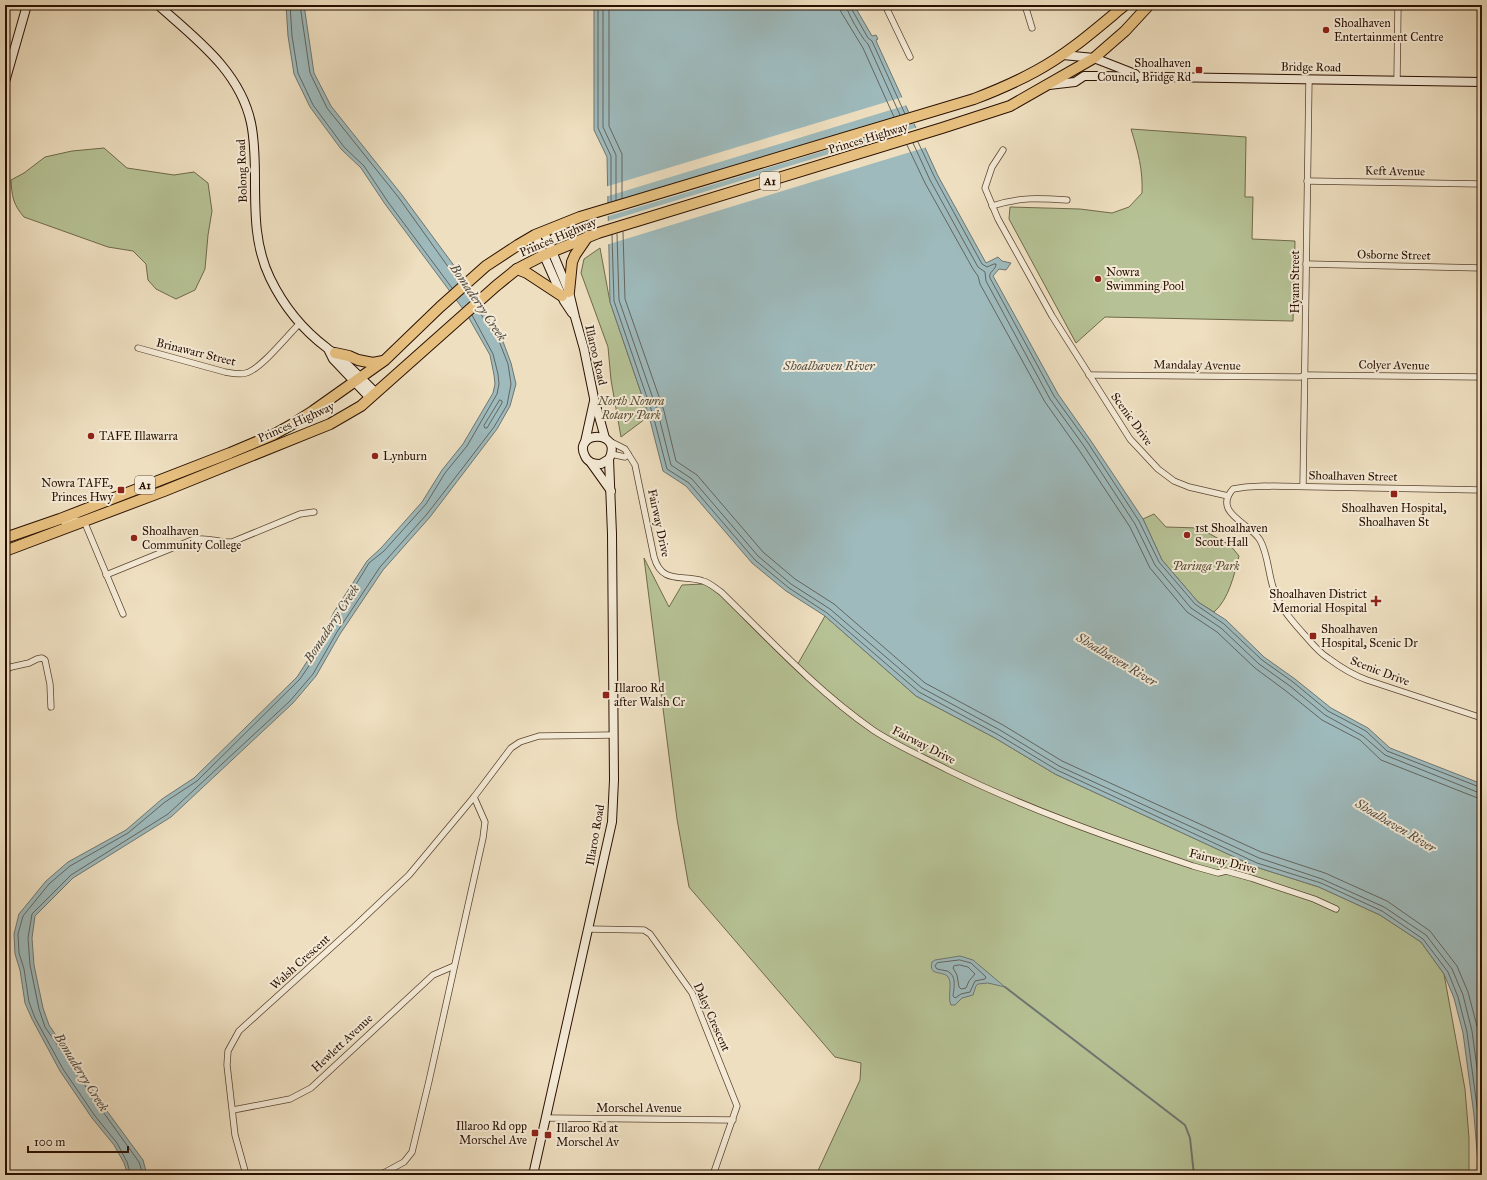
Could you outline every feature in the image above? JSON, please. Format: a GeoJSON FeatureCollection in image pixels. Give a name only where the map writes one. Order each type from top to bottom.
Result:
{"type":"FeatureCollection","features":[{"type":"Feature","properties":{"kind":"highway","name":"Princes Highway"},"geometry":{"type":"LineString","coordinates":[[5,538],[25,532],[272,435],[313,412],[385,360],[440,307],[486,266],[512,248],[539,234],[580,217],[974,99],[1037,71],[1063,55],[1086,38],[1125,5]]}},
{"type":"Feature","properties":{"kind":"highway","name":"Princes Highway"},"geometry":{"type":"LineString","coordinates":[[5,551],[317,430],[361,406],[485,295],[517,269],[548,253],[593,235],[1010,106],[1094,58],[1112,44],[1149,5]]}},
{"type":"Feature","properties":{"kind":"highway"},"geometry":{"type":"LineString","coordinates":[[517,269],[566,294],[572,262],[575,255],[593,235]]}},
{"type":"Feature","properties":{"kind":"highway"},"geometry":{"type":"LineString","coordinates":[[331,351],[358,360],[374,363],[385,360]]}},
{"type":"Feature","properties":{"kind":"main road"},"geometry":{"type":"LineString","coordinates":[[5,82],[27,5]]}},
{"type":"Feature","properties":{"kind":"main road","name":"Bolong Road"},"geometry":{"type":"LineString","coordinates":[[158,5],[217,59],[225,68],[242,94],[251,123],[254,141],[255,211],[259,247],[271,279],[290,311],[300,323],[331,351],[373,395]]}},
{"type":"Feature","properties":{"kind":"main road","name":"Bridge Road"},"geometry":{"type":"LineString","coordinates":[[1063,55],[1094,58],[1140,76]]}},
{"type":"Feature","properties":{"kind":"main road","name":"Bridge Road"},"geometry":{"type":"LineString","coordinates":[[1048,85],[1075,82],[1084,76],[1482,82]]}},
{"type":"Feature","properties":{"kind":"main road","name":"Illaroo Road"},"geometry":{"type":"LineString","coordinates":[[533,1175],[612,822],[614,788],[610,456],[612,449],[607,440],[594,398],[584,349],[575,317],[539,234]]}},
{"type":"Feature","properties":{"kind":"main road","name":"Illaroo Road"},"geometry":{"type":"LineString","coordinates":[[594,398],[583,451],[584,456],[591,463],[611,492]]}},
{"type":"Feature","properties":{"kind":"main road"},"geometry":{"type":"LineString","coordinates":[[586,442],[592,437],[601,436],[607,440]]}},
{"type":"Feature","properties":{"kind":"main road"},"geometry":{"type":"LineString","coordinates":[[591,463],[601,464],[610,456]]}},
{"type":"Feature","properties":{"kind":"street"},"geometry":{"type":"LineString","coordinates":[[885,5],[910,57]]}},
{"type":"Feature","properties":{"kind":"street"},"geometry":{"type":"LineString","coordinates":[[1025,5],[1032,28]]}},
{"type":"Feature","properties":{"kind":"street"},"geometry":{"type":"LineString","coordinates":[[1397,80],[1398,5]]}},
{"type":"Feature","properties":{"kind":"street","name":"Hyam Street"},"geometry":{"type":"LineString","coordinates":[[1303,486],[1309,79]]}},
{"type":"Feature","properties":{"kind":"street","name":"Scenic Drive"},"geometry":{"type":"LineString","coordinates":[[1004,150],[992,167],[985,188],[992,206],[1052,316],[1130,439],[1158,469],[1174,481],[1189,487],[1228,496],[1227,505],[1229,511],[1254,532],[1262,545],[1272,587],[1284,612],[1326,657],[1350,672],[1368,680],[1482,718]]}},
{"type":"Feature","properties":{"kind":"street","name":"Keft Avenue"},"geometry":{"type":"LineString","coordinates":[[1307,181],[1482,184]]}},
{"type":"Feature","properties":{"kind":"street"},"geometry":{"type":"LineString","coordinates":[[992,206],[1011,200],[1042,198],[1067,200]]}},
{"type":"Feature","properties":{"kind":"street","name":"Osborne Street"},"geometry":{"type":"LineString","coordinates":[[1306,264],[1482,268]]}},
{"type":"Feature","properties":{"kind":"street","name":"Brinawarr Street"},"geometry":{"type":"LineString","coordinates":[[138,348],[225,372],[236,374],[246,373],[258,367],[300,323]]}},
{"type":"Feature","properties":{"kind":"street","name":"Mandalay Avenue"},"geometry":{"type":"LineString","coordinates":[[1089,375],[1305,376]]}},
{"type":"Feature","properties":{"kind":"street","name":"Colyer Avenue"},"geometry":{"type":"LineString","coordinates":[[1305,376],[1482,377]]}},
{"type":"Feature","properties":{"kind":"street","name":"Fairway Drive"},"geometry":{"type":"LineString","coordinates":[[607,440],[625,449],[635,465],[654,558],[658,569],[667,576],[697,579],[712,585],[815,683],[856,717],[880,734],[914,754],[1009,799],[1045,814],[1186,864],[1218,873],[1226,872],[1251,878],[1314,899],[1336,909]]}},
{"type":"Feature","properties":{"kind":"street"},"geometry":{"type":"LineString","coordinates":[[610,456],[625,457],[628,454]]}},
{"type":"Feature","properties":{"kind":"street","name":"Shoalhaven Street"},"geometry":{"type":"LineString","coordinates":[[1228,496],[1233,489],[1265,486],[1482,490]]}},
{"type":"Feature","properties":{"kind":"street"},"geometry":{"type":"LineString","coordinates":[[106,575],[192,540],[207,538],[232,542],[300,514],[314,512]]}},
{"type":"Feature","properties":{"kind":"street"},"geometry":{"type":"LineString","coordinates":[[25,532],[52,527],[74,520],[84,521],[123,614]]}},
{"type":"Feature","properties":{"kind":"street"},"geometry":{"type":"LineString","coordinates":[[5,670],[37,659],[42,658],[45,660],[50,684],[51,707]]}},
{"type":"Feature","properties":{"kind":"street","name":"Walsh Crescent"},"geometry":{"type":"LineString","coordinates":[[248,1175],[245,1171],[238,1148],[227,1065],[228,1051],[239,1031],[409,875],[474,797],[511,748],[520,742],[539,736],[613,734]]}},
{"type":"Feature","properties":{"kind":"street"},"geometry":{"type":"LineString","coordinates":[[380,1175],[404,1162],[412,1152],[483,838],[485,822],[474,797]]}},
{"type":"Feature","properties":{"kind":"street","name":"Daley Crescent"},"geometry":{"type":"LineString","coordinates":[[588,929],[644,930],[650,934],[692,993],[737,1106],[713,1175]]}},
{"type":"Feature","properties":{"kind":"street","name":"Hewlett Avenue"},"geometry":{"type":"LineString","coordinates":[[233,1110],[290,1099],[310,1088],[433,975],[454,966]]}},
{"type":"Feature","properties":{"kind":"street","name":"Morschel Avenue"},"geometry":{"type":"LineString","coordinates":[[546,1118],[732,1120]]}},
{"type":"Feature","properties":{"kind":"green space"},"geometry":{"type":"Polygon","coordinates":[[[1131,129],[1246,137],[1245,197],[1253,197],[1252,239],[1295,241],[1293,321],[1105,317],[1076,343],[1009,219],[1010,207],[1080,209],[1112,213],[1129,207],[1142,193],[1140,161],[1131,129]]]}},
{"type":"Feature","properties":{"kind":"green space"},"geometry":{"type":"Polygon","coordinates":[[[104,148],[127,168],[174,175],[194,172],[208,183],[212,211],[205,269],[195,290],[176,299],[156,289],[148,280],[146,264],[133,251],[108,247],[24,217],[17,208],[13,196],[11,180],[24,173],[45,157],[72,151],[104,148]]]}},
{"type":"Feature","properties":{"kind":"green space","name":"North Nowra Rotary Park"},"geometry":{"type":"Polygon","coordinates":[[[600,248],[610,302],[649,416],[621,437],[611,380],[608,347],[581,273],[584,259],[600,248]]]}},
{"type":"Feature","properties":{"kind":"green space","name":"Paringa Park"},"geometry":{"type":"Polygon","coordinates":[[[1154,514],[1166,527],[1199,528],[1230,545],[1239,556],[1233,579],[1227,594],[1214,612],[1198,602],[1162,560],[1143,519],[1154,514]]]}},
{"type":"Feature","properties":{"kind":"green space"},"geometry":{"type":"Polygon","coordinates":[[[644,558],[669,607],[682,585],[704,584],[720,594],[795,669],[825,616],[916,696],[995,738],[1055,774],[1256,867],[1319,887],[1380,915],[1421,942],[1444,974],[1465,1089],[1469,1138],[1469,1175],[816,1175],[860,1080],[861,1063],[835,1057],[689,887],[677,819],[644,558]]]}},
{"type":"Feature","properties":{"kind":"water","name":"Bomaderry Creek"},"geometry":{"type":"Polygon","coordinates":[[[286,5],[304,5],[314,73],[331,106],[402,195],[458,271],[502,339],[511,363],[516,384],[510,406],[497,429],[430,517],[383,570],[340,634],[316,676],[293,703],[171,817],[73,878],[35,916],[32,938],[34,965],[43,1008],[49,1025],[104,1107],[143,1160],[147,1175],[128,1175],[124,1163],[114,1145],[92,1118],[60,1071],[25,1003],[20,970],[15,954],[14,934],[19,914],[46,881],[68,862],[126,830],[162,799],[194,778],[297,677],[317,646],[334,612],[367,561],[381,548],[422,502],[442,470],[463,444],[493,393],[495,384],[490,355],[466,313],[385,204],[361,168],[341,149],[310,107],[294,74],[288,36],[286,5]]]}},
{"type":"Feature","properties":{"kind":"water","name":"Shoalhaven River"},"geometry":{"type":"Polygon","coordinates":[[[594,5],[854,5],[872,36],[876,35],[878,39],[876,40],[877,43],[938,176],[986,263],[998,257],[1002,261],[1011,263],[1006,270],[999,269],[993,276],[1058,394],[1143,519],[1162,560],[1198,602],[1226,620],[1264,657],[1295,679],[1331,708],[1368,728],[1390,748],[1482,784],[1482,1175],[1479,1175],[1474,1115],[1463,1033],[1454,998],[1444,974],[1421,942],[1380,915],[1319,887],[1256,867],[1055,774],[995,738],[916,696],[825,616],[786,591],[752,563],[686,486],[663,471],[649,416],[610,302],[607,157],[594,130],[594,5]]]}},
{"type":"Feature","properties":{"kind":"water"},"geometry":{"type":"Polygon","coordinates":[[[960,956],[973,960],[1005,987],[988,983],[978,984],[973,995],[962,998],[955,1005],[951,1005],[948,977],[932,970],[931,967],[932,962],[935,960],[960,956]]]}},
{"type":"Feature","properties":{"kind":"pier"},"geometry":{"type":"Polygon","coordinates":[[[903,97],[907,105],[605,197],[605,187],[903,97]]]}},
{"type":"Feature","properties":{"kind":"pier"},"geometry":{"type":"Polygon","coordinates":[[[910,112],[916,123],[605,217],[605,204],[910,112]]]}},
{"type":"Feature","properties":{"kind":"pier"},"geometry":{"type":"Polygon","coordinates":[[[918,127],[927,147],[606,245],[605,222],[918,127]]]}},
{"type":"Feature","properties":{"kind":"waterway"},"geometry":{"type":"LineString","coordinates":[[1005,987],[1185,1125],[1190,1138],[1194,1175]]}},
{"type":"Feature","properties":{"kind":"place","name":"Shoalhaven Entertainment Centre"},"geometry":{"type":"Point","coordinates":[1326,30]}},
{"type":"Feature","properties":{"kind":"place","name":"Shoalhaven Council, Bridge Rd"},"geometry":{"type":"Point","coordinates":[1199,70]}},
{"type":"Feature","properties":{"kind":"place","name":"Nowra Swimming Pool"},"geometry":{"type":"Point","coordinates":[1098,279]}},
{"type":"Feature","properties":{"kind":"place","name":"TAFE Illawarra"},"geometry":{"type":"Point","coordinates":[91,436]}},
{"type":"Feature","properties":{"kind":"place","name":"Lynburn"},"geometry":{"type":"Point","coordinates":[375,456]}},
{"type":"Feature","properties":{"kind":"place","name":"Nowra TAFE, Princes Hwy"},"geometry":{"type":"Point","coordinates":[121,490]}},
{"type":"Feature","properties":{"kind":"place","name":"Shoalhaven Hospital, Shoalhaven St"},"geometry":{"type":"Point","coordinates":[1394,494]}},
{"type":"Feature","properties":{"kind":"place","name":"1st Shoalhaven Scout Hall"},"geometry":{"type":"Point","coordinates":[1187,535]}},
{"type":"Feature","properties":{"kind":"place","name":"Shoalhaven Community College"},"geometry":{"type":"Point","coordinates":[134,538]}},
{"type":"Feature","properties":{"kind":"place","name":"Shoalhaven District Memorial Hospital"},"geometry":{"type":"Point","coordinates":[1376,601]}},
{"type":"Feature","properties":{"kind":"place","name":"Shoalhaven Hospital, Scenic Dr"},"geometry":{"type":"Point","coordinates":[1313,636]}},
{"type":"Feature","properties":{"kind":"place","name":"Illaroo Rd after Walsh Cr"},"geometry":{"type":"Point","coordinates":[606,695]}},
{"type":"Feature","properties":{"kind":"place","name":"Illaroo Rd opp Morschel Ave"},"geometry":{"type":"Point","coordinates":[535,1133]}},
{"type":"Feature","properties":{"kind":"place","name":"Illaroo Rd at Morschel Av"},"geometry":{"type":"Point","coordinates":[548,1135]}}]}
